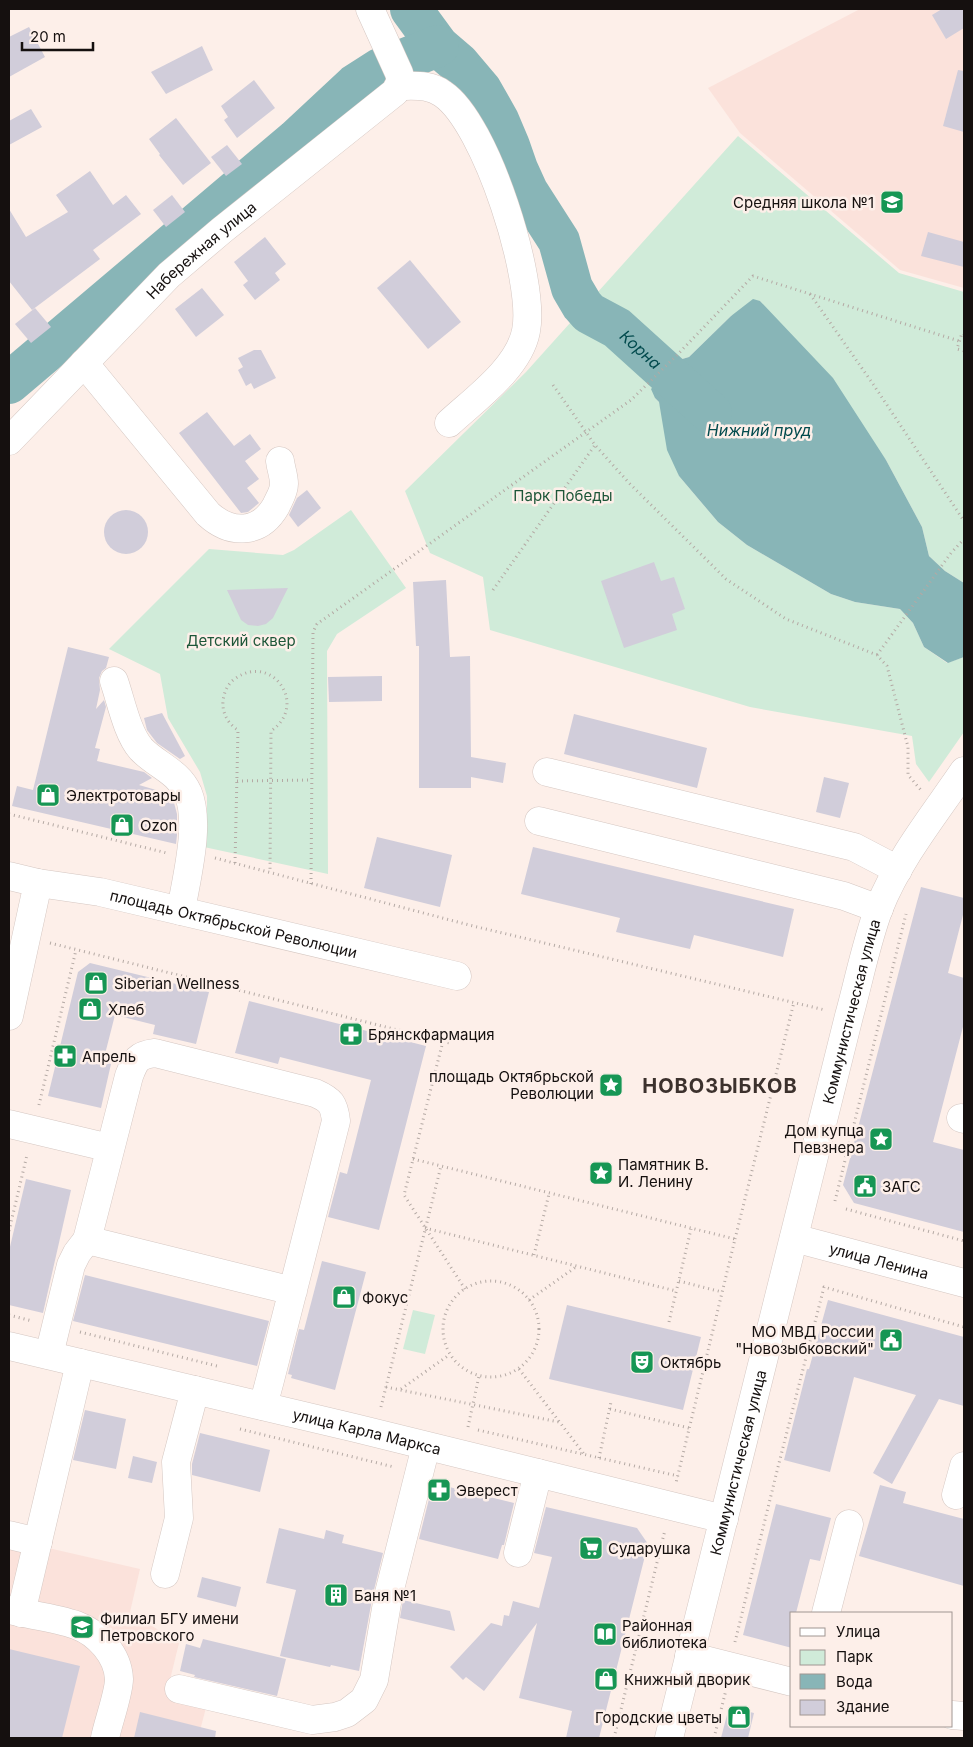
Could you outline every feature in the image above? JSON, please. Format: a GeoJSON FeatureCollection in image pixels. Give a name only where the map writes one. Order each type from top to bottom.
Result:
{"type":"FeatureCollection","features":[{"type":"Feature","properties":{"kind":"street"},"geometry":{"type":"LineString","coordinates":[[370,9],[396,69],[442,93],[463,114],[492,170],[505,204],[528,302],[526,333],[514,360],[504,372],[449,423]]}},
{"type":"Feature","properties":{"kind":"street","name":"Набережная улица"},"geometry":{"type":"LineString","coordinates":[[14,427],[84,363],[169,275],[222,230],[387,100],[396,69]]}},
{"type":"Feature","properties":{"kind":"street"},"geometry":{"type":"LineString","coordinates":[[84,363],[208,514],[218,523],[234,529],[248,528],[259,524],[271,514],[284,485],[280,461]]}},
{"type":"Feature","properties":{"kind":"street"},"geometry":{"type":"LineString","coordinates":[[114,681],[135,740],[142,750],[174,773],[183,784],[188,795],[193,833],[181,911]]}},
{"type":"Feature","properties":{"kind":"street","name":"Коммунистическая улица"},"geometry":{"type":"LineString","coordinates":[[669,1738],[849,1016],[879,909],[898,870],[964,771]]}},
{"type":"Feature","properties":{"kind":"street"},"geometry":{"type":"LineString","coordinates":[[547,772],[854,847],[898,870]]}},
{"type":"Feature","properties":{"kind":"street"},"geometry":{"type":"LineString","coordinates":[[539,821],[844,896],[879,909]]}},
{"type":"Feature","properties":{"kind":"street","name":"площадь Октябрьской Революции"},"geometry":{"type":"LineString","coordinates":[[9,876],[38,883],[100,892],[457,976]]}},
{"type":"Feature","properties":{"kind":"street"},"geometry":{"type":"LineString","coordinates":[[9,1016],[38,883]]}},
{"type":"Feature","properties":{"kind":"street"},"geometry":{"type":"LineString","coordinates":[[49,1355],[71,1265],[87,1240],[129,1076],[134,1063],[143,1054],[155,1053],[315,1093],[326,1098],[335,1108],[336,1121],[263,1406]]}},
{"type":"Feature","properties":{"kind":"street"},"geometry":{"type":"LineString","coordinates":[[21,1127],[110,1148]]}},
{"type":"Feature","properties":{"kind":"street","name":"улица Ленина"},"geometry":{"type":"LineString","coordinates":[[794,1238],[964,1283]]}},
{"type":"Feature","properties":{"kind":"street"},"geometry":{"type":"LineString","coordinates":[[87,1240],[292,1291]]}},
{"type":"Feature","properties":{"kind":"street","name":"улица Карла Маркса"},"geometry":{"type":"LineString","coordinates":[[9,1346],[724,1519]]}},
{"type":"Feature","properties":{"kind":"street"},"geometry":{"type":"LineString","coordinates":[[80,1363],[38,1542],[15,1611],[76,1625],[91,1633],[106,1646],[117,1665],[119,1680],[105,1738]]}},
{"type":"Feature","properties":{"kind":"street"},"geometry":{"type":"LineString","coordinates":[[166,1574],[179,1518],[176,1462],[195,1390]]}},
{"type":"Feature","properties":{"kind":"street"},"geometry":{"type":"LineString","coordinates":[[179,1689],[312,1720],[335,1717],[347,1712],[364,1700],[374,1680],[388,1597],[426,1446]]}},
{"type":"Feature","properties":{"kind":"street"},"geometry":{"type":"LineString","coordinates":[[956,1495],[964,1466]]}},
{"type":"Feature","properties":{"kind":"street"},"geometry":{"type":"LineString","coordinates":[[518,1553],[538,1473]]}},
{"type":"Feature","properties":{"kind":"street"},"geometry":{"type":"LineString","coordinates":[[826,1612],[849,1524]]}},
{"type":"Feature","properties":{"kind":"street"},"geometry":{"type":"LineString","coordinates":[[9,1535],[38,1542]]}},
{"type":"Feature","properties":{"kind":"street"},"geometry":{"type":"LineString","coordinates":[[689,1656],[790,1682]]}},
{"type":"Feature","properties":{"kind":"path"},"geometry":{"type":"LineString","coordinates":[[311,884],[313,632],[317,624],[631,400],[754,276],[959,341]]}},
{"type":"Feature","properties":{"kind":"path"},"geometry":{"type":"LineString","coordinates":[[810,294],[873,384],[964,521]]}},
{"type":"Feature","properties":{"kind":"path"},"geometry":{"type":"LineString","coordinates":[[964,334],[962,333],[957,349],[964,351]]}},
{"type":"Feature","properties":{"kind":"path"},"geometry":{"type":"LineString","coordinates":[[553,385],[595,446],[629,483],[726,579],[786,619],[877,655],[886,666],[908,747],[908,775],[923,792],[941,805]]}},
{"type":"Feature","properties":{"kind":"path"},"geometry":{"type":"LineString","coordinates":[[493,590],[595,446]]}},
{"type":"Feature","properties":{"kind":"path"},"geometry":{"type":"LineString","coordinates":[[877,655],[951,553],[964,540]]}},
{"type":"Feature","properties":{"kind":"path"},"geometry":{"type":"LineString","coordinates":[[235,863],[238,730],[227,720],[223,710],[223,700],[226,689],[233,680],[242,674],[265,673],[274,678],[284,689],[287,700],[284,716],[279,724],[271,730],[270,872]]}},
{"type":"Feature","properties":{"kind":"path"},"geometry":{"type":"LineString","coordinates":[[237,781],[312,780]]}},
{"type":"Feature","properties":{"kind":"path"},"geometry":{"type":"LineString","coordinates":[[9,814],[174,855],[210,856],[470,925],[802,1004]]}},
{"type":"Feature","properties":{"kind":"path"},"geometry":{"type":"LineString","coordinates":[[835,1202],[907,912]]}},
{"type":"Feature","properties":{"kind":"path"},"geometry":{"type":"LineString","coordinates":[[27,938],[450,1043]]}},
{"type":"Feature","properties":{"kind":"path"},"geometry":{"type":"LineString","coordinates":[[9,1231],[21,1127],[76,950]]}},
{"type":"Feature","properties":{"kind":"path"},"geometry":{"type":"LineString","coordinates":[[614,1738],[794,1002]]}},
{"type":"Feature","properties":{"kind":"path"},"geometry":{"type":"LineString","coordinates":[[443,1041],[404,1195],[465,1289]]}},
{"type":"Feature","properties":{"kind":"path"},"geometry":{"type":"LineString","coordinates":[[414,1159],[735,1240]]}},
{"type":"Feature","properties":{"kind":"path"},"geometry":{"type":"LineString","coordinates":[[381,1407],[441,1166]]}},
{"type":"Feature","properties":{"kind":"path"},"geometry":{"type":"LineString","coordinates":[[534,1255],[549,1194]]}},
{"type":"Feature","properties":{"kind":"path"},"geometry":{"type":"LineString","coordinates":[[846,1209],[964,1241]]}},
{"type":"Feature","properties":{"kind":"path"},"geometry":{"type":"LineString","coordinates":[[425,1228],[676,1291]]}},
{"type":"Feature","properties":{"kind":"path"},"geometry":{"type":"LineString","coordinates":[[669,1322],[692,1229]]}},
{"type":"Feature","properties":{"kind":"path"},"geometry":{"type":"LineString","coordinates":[[529,1300],[576,1267]]}},
{"type":"Feature","properties":{"kind":"path"},"geometry":{"type":"LineString","coordinates":[[679,1281],[722,1292]]}},
{"type":"Feature","properties":{"kind":"path"},"geometry":{"type":"LineString","coordinates":[[480,1282],[504,1282],[517,1288],[529,1300],[535,1307],[540,1333],[537,1346],[530,1358],[519,1369],[510,1375],[497,1378],[479,1376],[470,1374],[459,1366],[450,1355],[442,1331],[444,1318],[454,1298],[465,1289],[480,1282]]}},
{"type":"Feature","properties":{"kind":"path"},"geometry":{"type":"LineString","coordinates":[[714,1738],[778,1466],[824,1288],[964,1327]]}},
{"type":"Feature","properties":{"kind":"path"},"geometry":{"type":"LineString","coordinates":[[400,1390],[450,1355]]}},
{"type":"Feature","properties":{"kind":"path"},"geometry":{"type":"LineString","coordinates":[[519,1369],[584,1454]]}},
{"type":"Feature","properties":{"kind":"path"},"geometry":{"type":"LineString","coordinates":[[468,1427],[479,1376]]}},
{"type":"Feature","properties":{"kind":"path"},"geometry":{"type":"LineString","coordinates":[[386,1386],[559,1422]]}},
{"type":"Feature","properties":{"kind":"path"},"geometry":{"type":"LineString","coordinates":[[599,1458],[611,1402]]}},
{"type":"Feature","properties":{"kind":"path"},"geometry":{"type":"LineString","coordinates":[[610,1410],[690,1428]]}},
{"type":"Feature","properties":{"kind":"path"},"geometry":{"type":"LineString","coordinates":[[236,1428],[420,1473]]}},
{"type":"Feature","properties":{"kind":"shaded area","name":"Средняя школа №1"},"geometry":{"type":"Polygon","coordinates":[[[860,9],[964,9],[964,288],[900,270],[740,133],[708,88],[860,9]]]}},
{"type":"Feature","properties":{"kind":"shaded area","name":"Филиал БГУ имени Петровского"},"geometry":{"type":"Polygon","coordinates":[[[9,1539],[140,1569],[130,1612],[179,1643],[167,1692],[207,1704],[198,1738],[9,1738],[9,1539]]]}},
{"type":"Feature","properties":{"kind":"green space","name":"Парк Победы"},"geometry":{"type":"Polygon","coordinates":[[[738,136],[899,273],[964,292],[964,583],[945,571],[929,556],[922,527],[886,460],[760,301],[731,316],[689,357],[679,360],[655,398],[659,402],[679,476],[718,522],[747,545],[831,594],[855,602],[900,609],[913,623],[924,647],[947,663],[964,657],[964,732],[929,782],[916,764],[912,736],[750,707],[490,630],[483,577],[430,553],[405,491],[526,372],[738,136]]]}},
{"type":"Feature","properties":{"kind":"green space","name":"Детский сквер"},"geometry":{"type":"Polygon","coordinates":[[[351,510],[406,588],[337,634],[327,651],[328,874],[204,847],[207,826],[207,796],[200,772],[168,718],[160,674],[109,649],[209,549],[283,555],[294,550],[351,510]]]}},
{"type":"Feature","properties":{"kind":"green space"},"geometry":{"type":"Polygon","coordinates":[[[413,1310],[435,1315],[425,1354],[403,1349],[413,1310]]]}},
{"type":"Feature","properties":{"kind":"water","name":"Нижний пруд"},"geometry":{"type":"Polygon","coordinates":[[[753,299],[760,301],[833,378],[886,460],[922,527],[929,556],[945,571],[964,583],[964,657],[948,663],[924,647],[913,623],[900,609],[855,602],[831,594],[747,545],[718,522],[679,476],[667,450],[659,402],[651,389],[679,360],[689,357],[731,316],[753,299]]]}},
{"type":"Feature","properties":{"kind":"building"},"geometry":{"type":"Polygon","coordinates":[[[942,9],[964,9],[964,28],[946,39],[932,15],[942,9]]]}},
{"type":"Feature","properties":{"kind":"building"},"geometry":{"type":"Polygon","coordinates":[[[29,27],[45,57],[9,77],[9,37],[29,27]]]}},
{"type":"Feature","properties":{"kind":"building"},"geometry":{"type":"Polygon","coordinates":[[[202,46],[213,70],[166,94],[151,72],[202,46]]]}},
{"type":"Feature","properties":{"kind":"building"},"geometry":{"type":"Polygon","coordinates":[[[958,70],[964,71],[964,132],[943,126],[958,70]]]}},
{"type":"Feature","properties":{"kind":"building"},"geometry":{"type":"Polygon","coordinates":[[[254,80],[275,108],[237,138],[224,120],[228,117],[221,106],[254,80]]]}},
{"type":"Feature","properties":{"kind":"building"},"geometry":{"type":"Polygon","coordinates":[[[31,109],[42,127],[9,145],[9,121],[31,109]]]}},
{"type":"Feature","properties":{"kind":"building"},"geometry":{"type":"Polygon","coordinates":[[[176,118],[211,163],[183,185],[149,139],[176,118]]]}},
{"type":"Feature","properties":{"kind":"building"},"geometry":{"type":"Polygon","coordinates":[[[227,145],[242,164],[226,176],[211,157],[227,145]]]}},
{"type":"Feature","properties":{"kind":"building"},"geometry":{"type":"Polygon","coordinates":[[[90,171],[113,205],[126,195],[141,214],[93,250],[100,259],[32,310],[9,281],[9,209],[26,237],[68,212],[56,195],[90,171]]]}},
{"type":"Feature","properties":{"kind":"building"},"geometry":{"type":"Polygon","coordinates":[[[172,195],[185,212],[166,227],[153,210],[172,195]]]}},
{"type":"Feature","properties":{"kind":"building"},"geometry":{"type":"Polygon","coordinates":[[[928,232],[964,242],[964,267],[921,256],[928,232]]]}},
{"type":"Feature","properties":{"kind":"building"},"geometry":{"type":"Polygon","coordinates":[[[265,237],[286,264],[275,273],[280,280],[255,300],[243,285],[248,281],[234,262],[265,237]]]}},
{"type":"Feature","properties":{"kind":"building"},"geometry":{"type":"Polygon","coordinates":[[[410,260],[461,322],[428,349],[377,288],[410,260]]]}},
{"type":"Feature","properties":{"kind":"building"},"geometry":{"type":"Polygon","coordinates":[[[202,288],[224,315],[196,337],[175,309],[202,288]]]}},
{"type":"Feature","properties":{"kind":"building"},"geometry":{"type":"Polygon","coordinates":[[[35,308],[51,327],[31,343],[15,324],[35,308]]]}},
{"type":"Feature","properties":{"kind":"building"},"geometry":{"type":"Polygon","coordinates":[[[254,350],[261,350],[276,378],[254,389],[251,383],[246,386],[238,370],[243,367],[238,358],[254,350]]]}},
{"type":"Feature","properties":{"kind":"building"},"geometry":{"type":"Polygon","coordinates":[[[207,412],[234,446],[250,434],[261,449],[245,461],[259,479],[247,488],[259,503],[248,512],[241,513],[179,433],[207,412]]]}},
{"type":"Feature","properties":{"kind":"building"},"geometry":{"type":"Polygon","coordinates":[[[307,490],[321,508],[298,527],[289,515],[297,498],[307,490]]]}},
{"type":"Feature","properties":{"kind":"building"},"geometry":{"type":"Polygon","coordinates":[[[126,510],[138,514],[144,520],[148,532],[144,544],[138,550],[126,554],[114,550],[108,544],[104,532],[108,520],[114,514],[126,510]]]}},
{"type":"Feature","properties":{"kind":"building"},"geometry":{"type":"Polygon","coordinates":[[[654,562],[661,581],[674,577],[685,609],[672,614],[677,630],[624,648],[601,581],[654,562]]]}},
{"type":"Feature","properties":{"kind":"building"},"geometry":{"type":"Polygon","coordinates":[[[446,580],[450,657],[470,656],[471,757],[506,763],[503,783],[471,777],[471,788],[419,788],[419,646],[416,646],[413,582],[446,580]]]}},
{"type":"Feature","properties":{"kind":"building"},"geometry":{"type":"Polygon","coordinates":[[[288,588],[273,618],[266,624],[258,626],[248,625],[241,620],[227,590],[288,588]]]}},
{"type":"Feature","properties":{"kind":"building"},"geometry":{"type":"Polygon","coordinates":[[[68,647],[109,657],[106,668],[102,671],[99,678],[100,690],[96,709],[104,700],[106,707],[95,748],[100,749],[97,761],[144,772],[152,778],[139,785],[170,794],[177,814],[176,844],[12,806],[17,786],[33,790],[68,647]]]}},
{"type":"Feature","properties":{"kind":"building"},"geometry":{"type":"Polygon","coordinates":[[[382,676],[382,701],[329,702],[328,677],[382,676]]]}},
{"type":"Feature","properties":{"kind":"building"},"geometry":{"type":"Polygon","coordinates":[[[162,713],[185,756],[180,759],[157,743],[147,730],[144,718],[162,713]]]}},
{"type":"Feature","properties":{"kind":"building"},"geometry":{"type":"Polygon","coordinates":[[[574,714],[707,748],[697,788],[564,754],[574,714]]]}},
{"type":"Feature","properties":{"kind":"building"},"geometry":{"type":"Polygon","coordinates":[[[824,777],[849,783],[840,818],[816,812],[824,777]]]}},
{"type":"Feature","properties":{"kind":"building"},"geometry":{"type":"Polygon","coordinates":[[[377,837],[452,855],[440,907],[364,888],[377,837]]]}},
{"type":"Feature","properties":{"kind":"building"},"geometry":{"type":"Polygon","coordinates":[[[533,847],[794,909],[783,957],[694,935],[690,949],[616,932],[620,918],[521,894],[533,847]]]}},
{"type":"Feature","properties":{"kind":"building"},"geometry":{"type":"Polygon","coordinates":[[[921,887],[964,898],[964,911],[948,973],[964,978],[964,1023],[933,1142],[964,1150],[964,1232],[854,1203],[843,1185],[921,887]]]}},
{"type":"Feature","properties":{"kind":"building"},"geometry":{"type":"Polygon","coordinates":[[[90,963],[209,992],[196,1044],[153,1034],[155,1025],[115,1015],[103,1062],[111,1064],[101,1108],[48,1096],[78,972],[90,963]]]}},
{"type":"Feature","properties":{"kind":"building"},"geometry":{"type":"Polygon","coordinates":[[[249,1001],[426,1046],[379,1230],[328,1217],[340,1172],[347,1174],[371,1080],[280,1057],[278,1064],[235,1053],[249,1001]]]}},
{"type":"Feature","properties":{"kind":"building"},"geometry":{"type":"Polygon","coordinates":[[[26,1179],[71,1190],[43,1313],[9,1305],[9,1251],[26,1179]]]}},
{"type":"Feature","properties":{"kind":"building"},"geometry":{"type":"Polygon","coordinates":[[[322,1261],[366,1272],[335,1390],[291,1378],[292,1375],[288,1374],[299,1329],[304,1330],[322,1261]]]}},
{"type":"Feature","properties":{"kind":"building"},"geometry":{"type":"Polygon","coordinates":[[[85,1275],[269,1321],[257,1366],[73,1321],[85,1275]]]}},
{"type":"Feature","properties":{"kind":"building"},"geometry":{"type":"Polygon","coordinates":[[[828,1300],[964,1337],[964,1406],[939,1399],[892,1484],[873,1473],[916,1395],[854,1377],[830,1472],[784,1460],[807,1369],[809,1369],[828,1300]]]}},
{"type":"Feature","properties":{"kind":"building"},"geometry":{"type":"Polygon","coordinates":[[[567,1305],[701,1337],[683,1410],[549,1379],[567,1305]]]}},
{"type":"Feature","properties":{"kind":"building"},"geometry":{"type":"Polygon","coordinates":[[[85,1410],[126,1419],[116,1469],[73,1460],[85,1410]]]}},
{"type":"Feature","properties":{"kind":"building"},"geometry":{"type":"Polygon","coordinates":[[[200,1433],[270,1450],[260,1492],[192,1475],[192,1464],[200,1433]]]}},
{"type":"Feature","properties":{"kind":"building"},"geometry":{"type":"Polygon","coordinates":[[[133,1456],[157,1462],[152,1483],[128,1478],[133,1456]]]}},
{"type":"Feature","properties":{"kind":"building"},"geometry":{"type":"Polygon","coordinates":[[[433,1483],[514,1503],[504,1545],[502,1545],[498,1559],[419,1539],[433,1483]]]}},
{"type":"Feature","properties":{"kind":"building"},"geometry":{"type":"Polygon","coordinates":[[[880,1485],[906,1492],[903,1503],[964,1519],[964,1586],[859,1556],[880,1485]]]}},
{"type":"Feature","properties":{"kind":"building"},"geometry":{"type":"Polygon","coordinates":[[[776,1504],[831,1518],[820,1561],[810,1559],[796,1612],[790,1612],[790,1647],[743,1635],[776,1504]]]}},
{"type":"Feature","properties":{"kind":"building"},"geometry":{"type":"Polygon","coordinates":[[[546,1507],[637,1528],[648,1544],[599,1738],[566,1738],[572,1711],[519,1698],[537,1623],[484,1691],[466,1677],[463,1680],[450,1667],[491,1623],[502,1626],[504,1615],[509,1616],[513,1601],[539,1608],[552,1557],[534,1553],[546,1507]]]}},
{"type":"Feature","properties":{"kind":"building","name":"Баня №1"},"geometry":{"type":"Polygon","coordinates":[[[279,1528],[324,1539],[326,1530],[344,1535],[342,1543],[383,1553],[373,1594],[359,1671],[280,1656],[296,1590],[266,1583],[279,1528]]]}},
{"type":"Feature","properties":{"kind":"building"},"geometry":{"type":"Polygon","coordinates":[[[202,1577],[241,1587],[236,1607],[197,1597],[202,1577]]]}},
{"type":"Feature","properties":{"kind":"building"},"geometry":{"type":"Polygon","coordinates":[[[403,1600],[450,1611],[455,1631],[400,1618],[403,1600]]]}},
{"type":"Feature","properties":{"kind":"building"},"geometry":{"type":"Polygon","coordinates":[[[203,1639],[286,1659],[277,1696],[194,1677],[195,1675],[180,1671],[186,1644],[200,1648],[203,1639]]]}},
{"type":"Feature","properties":{"kind":"building"},"geometry":{"type":"Polygon","coordinates":[[[9,1649],[80,1666],[62,1738],[9,1738],[9,1649]]]}},
{"type":"Feature","properties":{"kind":"building"},"geometry":{"type":"Polygon","coordinates":[[[729,1707],[754,1713],[748,1738],[721,1738],[729,1707]]]}},
{"type":"Feature","properties":{"kind":"building"},"geometry":{"type":"Polygon","coordinates":[[[140,1712],[216,1731],[215,1738],[134,1738],[140,1712]]]}},
{"type":"Feature","properties":{"kind":"waterway","name":"Корна"},"geometry":{"type":"LineString","coordinates":[[411,9],[438,46],[459,64],[481,90],[498,120],[527,191],[559,241],[572,288],[582,305],[589,313],[617,328],[711,413]]}},
{"type":"Feature","properties":{"kind":"waterway"},"geometry":{"type":"LineString","coordinates":[[9,383],[296,140],[355,85],[380,69],[438,46]]}},
{"type":"Feature","properties":{"kind":"place","name":"Средняя школа №1"},"geometry":{"type":"Point","coordinates":[892,202]}},
{"type":"Feature","properties":{"kind":"place","name":"Электротовары"},"geometry":{"type":"Point","coordinates":[48,795]}},
{"type":"Feature","properties":{"kind":"place","name":"Ozon"},"geometry":{"type":"Point","coordinates":[122,825]}},
{"type":"Feature","properties":{"kind":"place","name":"Siberian Wellness"},"geometry":{"type":"Point","coordinates":[96,983]}},
{"type":"Feature","properties":{"kind":"place","name":"Хлеб"},"geometry":{"type":"Point","coordinates":[90,1009]}},
{"type":"Feature","properties":{"kind":"place","name":"Брянскфармация"},"geometry":{"type":"Point","coordinates":[351,1034]}},
{"type":"Feature","properties":{"kind":"place","name":"Апрель"},"geometry":{"type":"Point","coordinates":[65,1056]}},
{"type":"Feature","properties":{"kind":"place","name":"площадь Октябрьской Революции"},"geometry":{"type":"Point","coordinates":[611,1085]}},
{"type":"Feature","properties":{"kind":"place","name":"Дом купца Певзнера"},"geometry":{"type":"Point","coordinates":[881,1139]}},
{"type":"Feature","properties":{"kind":"place","name":"Памятник В. И. Ленину"},"geometry":{"type":"Point","coordinates":[601,1173]}},
{"type":"Feature","properties":{"kind":"place","name":"ЗАГС"},"geometry":{"type":"Point","coordinates":[865,1186]}},
{"type":"Feature","properties":{"kind":"place","name":"Фокус"},"geometry":{"type":"Point","coordinates":[344,1297]}},
{"type":"Feature","properties":{"kind":"place","name":"МО МВД России \"Новозыбковский\""},"geometry":{"type":"Point","coordinates":[891,1340]}},
{"type":"Feature","properties":{"kind":"place","name":"Октябрь"},"geometry":{"type":"Point","coordinates":[642,1362]}},
{"type":"Feature","properties":{"kind":"place","name":"Эверест"},"geometry":{"type":"Point","coordinates":[439,1490]}},
{"type":"Feature","properties":{"kind":"place","name":"Сударушка"},"geometry":{"type":"Point","coordinates":[591,1548]}},
{"type":"Feature","properties":{"kind":"place","name":"Баня №1"},"geometry":{"type":"Point","coordinates":[336,1595]}},
{"type":"Feature","properties":{"kind":"place","name":"Филиал БГУ имени Петровского"},"geometry":{"type":"Point","coordinates":[82,1627]}},
{"type":"Feature","properties":{"kind":"place","name":"Районная библиотека"},"geometry":{"type":"Point","coordinates":[605,1634]}},
{"type":"Feature","properties":{"kind":"place","name":"Книжный дворик"},"geometry":{"type":"Point","coordinates":[606,1679]}},
{"type":"Feature","properties":{"kind":"place","name":"Городские цветы"},"geometry":{"type":"Point","coordinates":[739,1717]}},
{"type":"Feature","properties":{"kind":"district","name":"НОВОЗЫБКОВ"},"geometry":{"type":"Point","coordinates":[720,1086]}}]}
